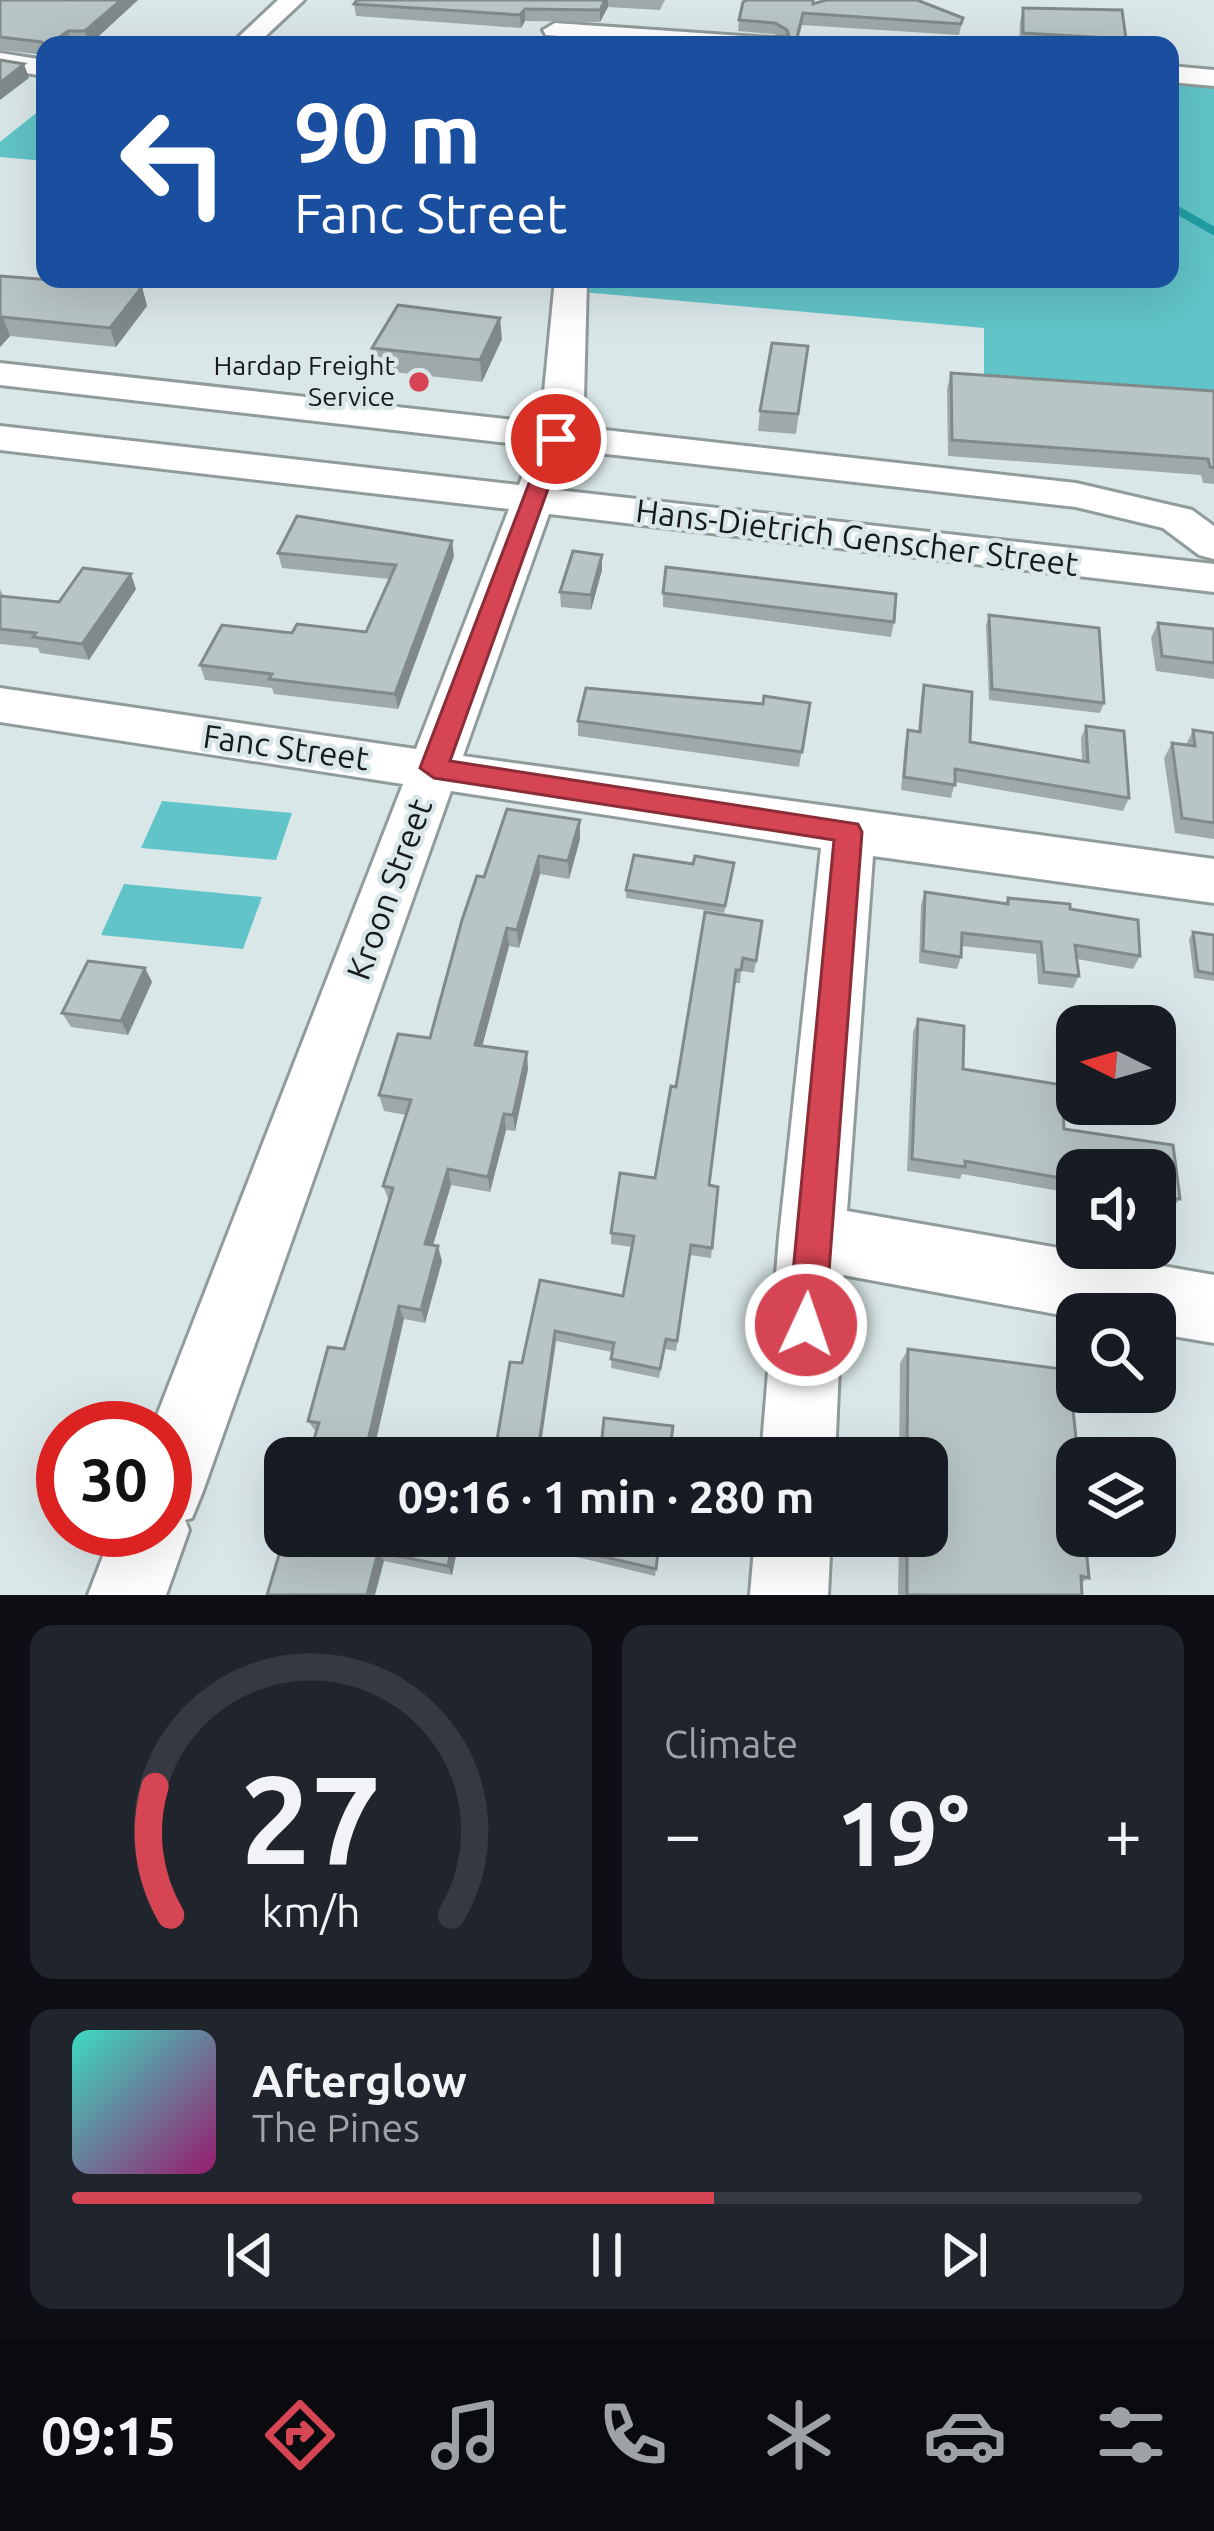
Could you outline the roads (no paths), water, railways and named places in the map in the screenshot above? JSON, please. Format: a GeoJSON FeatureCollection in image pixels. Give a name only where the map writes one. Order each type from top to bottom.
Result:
{"type":"FeatureCollection","features":[{"type":"Feature","properties":{"kind":"street"},"geometry":{"type":"LineString","coordinates":[[252,36],[292,0]]}},
{"type":"Feature","properties":{"kind":"street"},"geometry":{"type":"LineString","coordinates":[[555,30],[702,30],[730,36]]}},
{"type":"Feature","properties":{"kind":"street"},"geometry":{"type":"LineString","coordinates":[[0,61],[36,67]]}},
{"type":"Feature","properties":{"kind":"street"},"geometry":{"type":"LineString","coordinates":[[1179,75],[1214,77]]}},
{"type":"Feature","properties":{"kind":"street","name":"Kroon Street"},"geometry":{"type":"LineString","coordinates":[[192,1418],[556,439],[565,398],[571,288]]}},
{"type":"Feature","properties":{"kind":"street"},"geometry":{"type":"LineString","coordinates":[[0,374],[1076,495],[1177,518],[1214,546]]}},
{"type":"Feature","properties":{"kind":"street","name":"Hans-Dietrich Genscher Street"},"geometry":{"type":"LineString","coordinates":[[0,439],[1214,578]]}},
{"type":"Feature","properties":{"kind":"street","name":"Fanc Street"},"geometry":{"type":"LineString","coordinates":[[0,705],[848,832],[1214,881]]}},
{"type":"Feature","properties":{"kind":"street"},"geometry":{"type":"LineString","coordinates":[[799,1437],[848,832]]}},
{"type":"Feature","properties":{"kind":"street"},"geometry":{"type":"LineString","coordinates":[[812,1237],[1214,1309]]}},
{"type":"Feature","properties":{"kind":"street"},"geometry":{"type":"LineString","coordinates":[[127,1595],[141,1557]]}},
{"type":"Feature","properties":{"kind":"street"},"geometry":{"type":"LineString","coordinates":[[789,1595],[792,1557]]}},
{"type":"Feature","properties":{"kind":"waterway"},"geometry":{"type":"LineString","coordinates":[[1179,211],[1214,231]]}},
{"type":"Feature","properties":{"kind":"place","name":"Hardap Freight Service"},"geometry":{"type":"Point","coordinates":[419,382]}}]}
